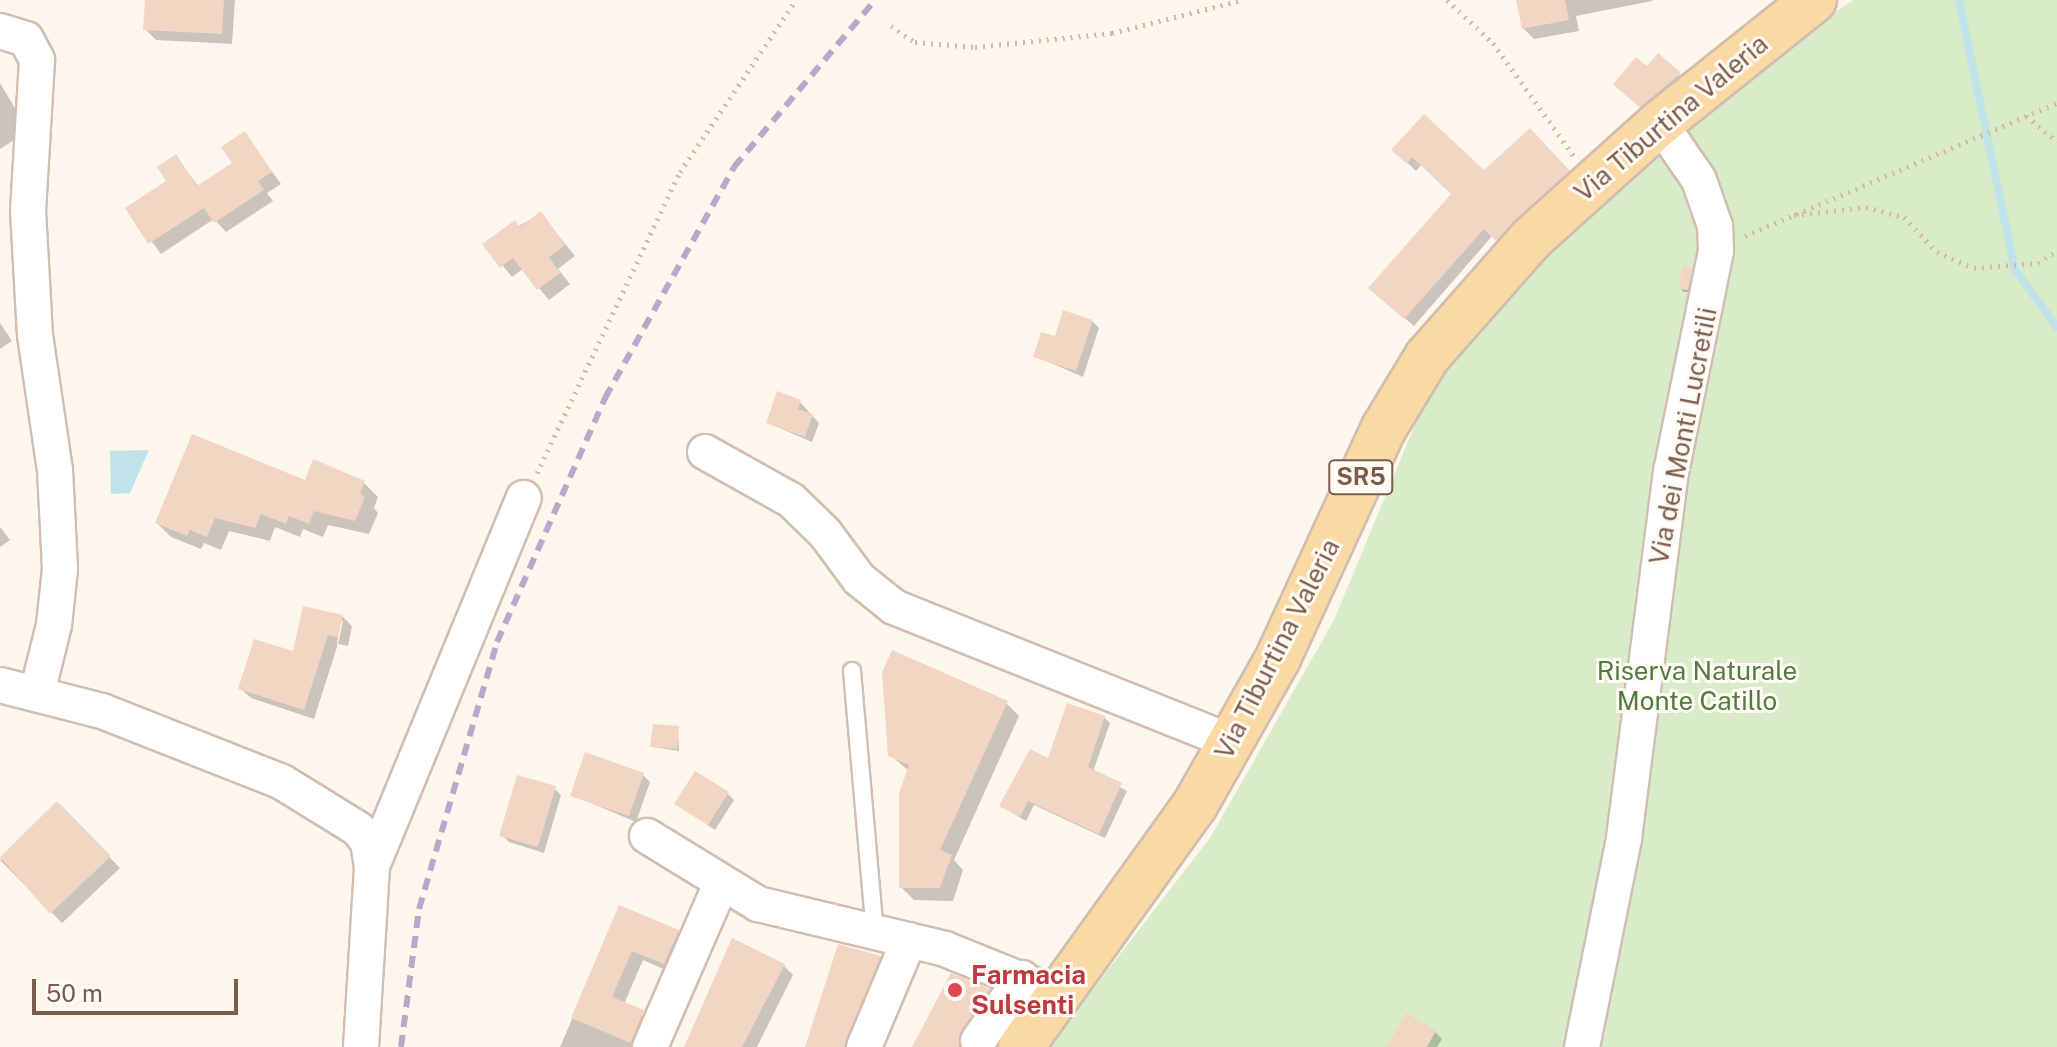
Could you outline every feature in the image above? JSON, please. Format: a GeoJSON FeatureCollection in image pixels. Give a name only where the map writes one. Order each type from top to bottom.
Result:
{"type":"FeatureCollection","features":[{"type":"Feature","properties":{"kind":"main road","name":"Via Tiburtina Valeria"},"geometry":{"type":"LineString","coordinates":[[1021,1047],[1040,986],[1195,805],[1300,613],[1384,428],[1427,357],[1499,272],[1593,183],[1660,123],[1814,0]]}},
{"type":"Feature","properties":{"kind":"street"},"geometry":{"type":"LineString","coordinates":[[0,31],[26,39],[37,60],[28,210],[35,335],[55,470],[60,569],[54,625],[37,693]]}},
{"type":"Feature","properties":{"kind":"street","name":"Via dei Monti Lucretili"},"geometry":{"type":"LineString","coordinates":[[1582,1047],[1626,823],[1671,472],[1716,251],[1715,226],[1699,180],[1660,123]]}},
{"type":"Feature","properties":{"kind":"street"},"geometry":{"type":"LineString","coordinates":[[705,452],[791,500],[825,533],[859,579],[894,607],[1231,742]]}},
{"type":"Feature","properties":{"kind":"street"},"geometry":{"type":"LineString","coordinates":[[372,866],[524,498]]}},
{"type":"Feature","properties":{"kind":"street"},"geometry":{"type":"LineString","coordinates":[[0,685],[102,711],[282,782],[358,829],[368,842],[372,866],[361,1047]]}},
{"type":"Feature","properties":{"kind":"street"},"geometry":{"type":"LineString","coordinates":[[647,836],[721,884],[782,912],[909,940],[1040,986],[978,1041]]}},
{"type":"Feature","properties":{"kind":"street"},"geometry":{"type":"LineString","coordinates":[[650,1047],[721,884]]}},
{"type":"Feature","properties":{"kind":"street"},"geometry":{"type":"LineString","coordinates":[[864,1047],[909,940]]}},
{"type":"Feature","properties":{"kind":"lane"},"geometry":{"type":"LineString","coordinates":[[852,671],[875,932]]}},
{"type":"Feature","properties":{"kind":"path"},"geometry":{"type":"LineString","coordinates":[[524,498],[680,172],[796,0]]}},
{"type":"Feature","properties":{"kind":"path"},"geometry":{"type":"LineString","coordinates":[[891,26],[915,42],[975,47],[1112,33],[1242,0]]}},
{"type":"Feature","properties":{"kind":"path"},"geometry":{"type":"LineString","coordinates":[[1447,0],[1493,43],[1593,183]]}},
{"type":"Feature","properties":{"kind":"path"},"geometry":{"type":"LineString","coordinates":[[1716,251],[1786,215],[2057,103]]}},
{"type":"Feature","properties":{"kind":"path"},"geometry":{"type":"LineString","coordinates":[[2025,116],[2057,141]]}},
{"type":"Feature","properties":{"kind":"path"},"geometry":{"type":"LineString","coordinates":[[1786,215],[1866,207],[1904,217],[1937,252],[1974,268],[2038,263],[2057,251]]}},
{"type":"Feature","properties":{"kind":"green space","name":"Riserva Naturale Monte Catillo"},"geometry":{"type":"Polygon","coordinates":[[[1854,0],[2057,0],[2057,1047],[1048,1047],[1210,838],[1334,620],[1438,369],[1569,228],[1785,43],[1854,0]]]}},
{"type":"Feature","properties":{"kind":"water"},"geometry":{"type":"Polygon","coordinates":[[[149,450],[130,493],[111,494],[110,451],[149,450]]]}},
{"type":"Feature","properties":{"kind":"building"},"geometry":{"type":"Polygon","coordinates":[[[145,0],[224,0],[222,34],[143,30],[145,0]]]}},
{"type":"Feature","properties":{"kind":"building"},"geometry":{"type":"Polygon","coordinates":[[[1516,0],[1565,0],[1569,20],[1522,29],[1516,0]]]}},
{"type":"Feature","properties":{"kind":"building"},"geometry":{"type":"Polygon","coordinates":[[[1658,53],[1681,73],[1640,108],[1613,84],[1636,57],[1647,66],[1658,53]]]}},
{"type":"Feature","properties":{"kind":"building"},"geometry":{"type":"Polygon","coordinates":[[[1424,114],[1484,170],[1530,128],[1570,171],[1496,241],[1484,229],[1404,319],[1368,288],[1451,194],[1412,157],[1407,164],[1391,150],[1424,114]]]}},
{"type":"Feature","properties":{"kind":"building"},"geometry":{"type":"Polygon","coordinates":[[[245,131],[272,172],[258,181],[264,190],[214,223],[204,208],[148,244],[125,208],[166,181],[157,167],[176,154],[197,186],[232,163],[221,147],[245,131]]]}},
{"type":"Feature","properties":{"kind":"building"},"geometry":{"type":"Polygon","coordinates":[[[541,211],[565,245],[549,257],[560,273],[537,290],[513,258],[500,268],[482,244],[515,220],[520,227],[541,211]]]}},
{"type":"Feature","properties":{"kind":"building"},"geometry":{"type":"Polygon","coordinates":[[[1682,267],[1692,268],[1688,290],[1679,289],[1682,267]]]}},
{"type":"Feature","properties":{"kind":"building"},"geometry":{"type":"Polygon","coordinates":[[[1063,310],[1093,320],[1076,371],[1033,357],[1041,332],[1055,336],[1063,310]]]}},
{"type":"Feature","properties":{"kind":"building"},"geometry":{"type":"Polygon","coordinates":[[[777,391],[801,400],[798,409],[813,414],[805,437],[766,423],[777,391]]]}},
{"type":"Feature","properties":{"kind":"building"},"geometry":{"type":"Polygon","coordinates":[[[192,434],[305,480],[313,459],[365,481],[360,494],[365,497],[355,521],[314,511],[309,524],[289,516],[286,524],[261,514],[255,528],[215,518],[207,537],[190,530],[187,536],[155,523],[192,434]]]}},
{"type":"Feature","properties":{"kind":"building"},"geometry":{"type":"Polygon","coordinates":[[[303,606],[343,615],[338,637],[328,635],[304,710],[238,689],[254,639],[293,651],[303,606]]]}},
{"type":"Feature","properties":{"kind":"building"},"geometry":{"type":"Polygon","coordinates":[[[892,650],[1008,701],[940,850],[952,855],[940,888],[899,888],[899,793],[909,765],[888,756],[882,672],[892,650]]]}},
{"type":"Feature","properties":{"kind":"building"},"geometry":{"type":"Polygon","coordinates":[[[1067,703],[1105,716],[1088,767],[1122,783],[1099,834],[1028,801],[1020,817],[999,806],[1030,749],[1048,758],[1067,703]]]}},
{"type":"Feature","properties":{"kind":"building"},"geometry":{"type":"Polygon","coordinates":[[[653,724],[679,726],[677,749],[650,747],[653,724]]]}},
{"type":"Feature","properties":{"kind":"building"},"geometry":{"type":"Polygon","coordinates":[[[585,752],[644,773],[629,816],[570,796],[585,752]]]}},
{"type":"Feature","properties":{"kind":"building"},"geometry":{"type":"Polygon","coordinates":[[[695,771],[729,792],[708,825],[674,804],[695,771]]]}},
{"type":"Feature","properties":{"kind":"building"},"geometry":{"type":"Polygon","coordinates":[[[517,775],[556,786],[538,847],[499,836],[517,775]]]}},
{"type":"Feature","properties":{"kind":"building"},"geometry":{"type":"Polygon","coordinates":[[[57,801],[111,856],[50,914],[0,857],[57,801]]]}},
{"type":"Feature","properties":{"kind":"building"},"geometry":{"type":"Polygon","coordinates":[[[619,905],[679,930],[664,964],[632,951],[612,997],[644,1010],[631,1043],[571,1018],[619,905]]]}},
{"type":"Feature","properties":{"kind":"building"},"geometry":{"type":"Polygon","coordinates":[[[732,938],[785,964],[742,1047],[684,1047],[732,938]]]}},
{"type":"Feature","properties":{"kind":"building"},"geometry":{"type":"Polygon","coordinates":[[[838,944],[881,956],[844,1047],[805,1047],[838,944]]]}},
{"type":"Feature","properties":{"kind":"building"},"geometry":{"type":"Polygon","coordinates":[[[951,973],[990,989],[962,1030],[959,1047],[912,1047],[951,973]]]}},
{"type":"Feature","properties":{"kind":"building"},"geometry":{"type":"Polygon","coordinates":[[[1406,1013],[1436,1031],[1427,1047],[1387,1047],[1406,1013]]]}},
{"type":"Feature","properties":{"kind":"waterway"},"geometry":{"type":"LineString","coordinates":[[1959,0],[2015,270],[2057,327]]}},
{"type":"Feature","properties":{"kind":"railway"},"geometry":{"type":"LineString","coordinates":[[401,1047],[419,909],[497,642],[605,398],[734,167],[875,0]]}},
{"type":"Feature","properties":{"kind":"place","name":"Farmacia Sulsenti"},"geometry":{"type":"Point","coordinates":[955,990]}}]}
